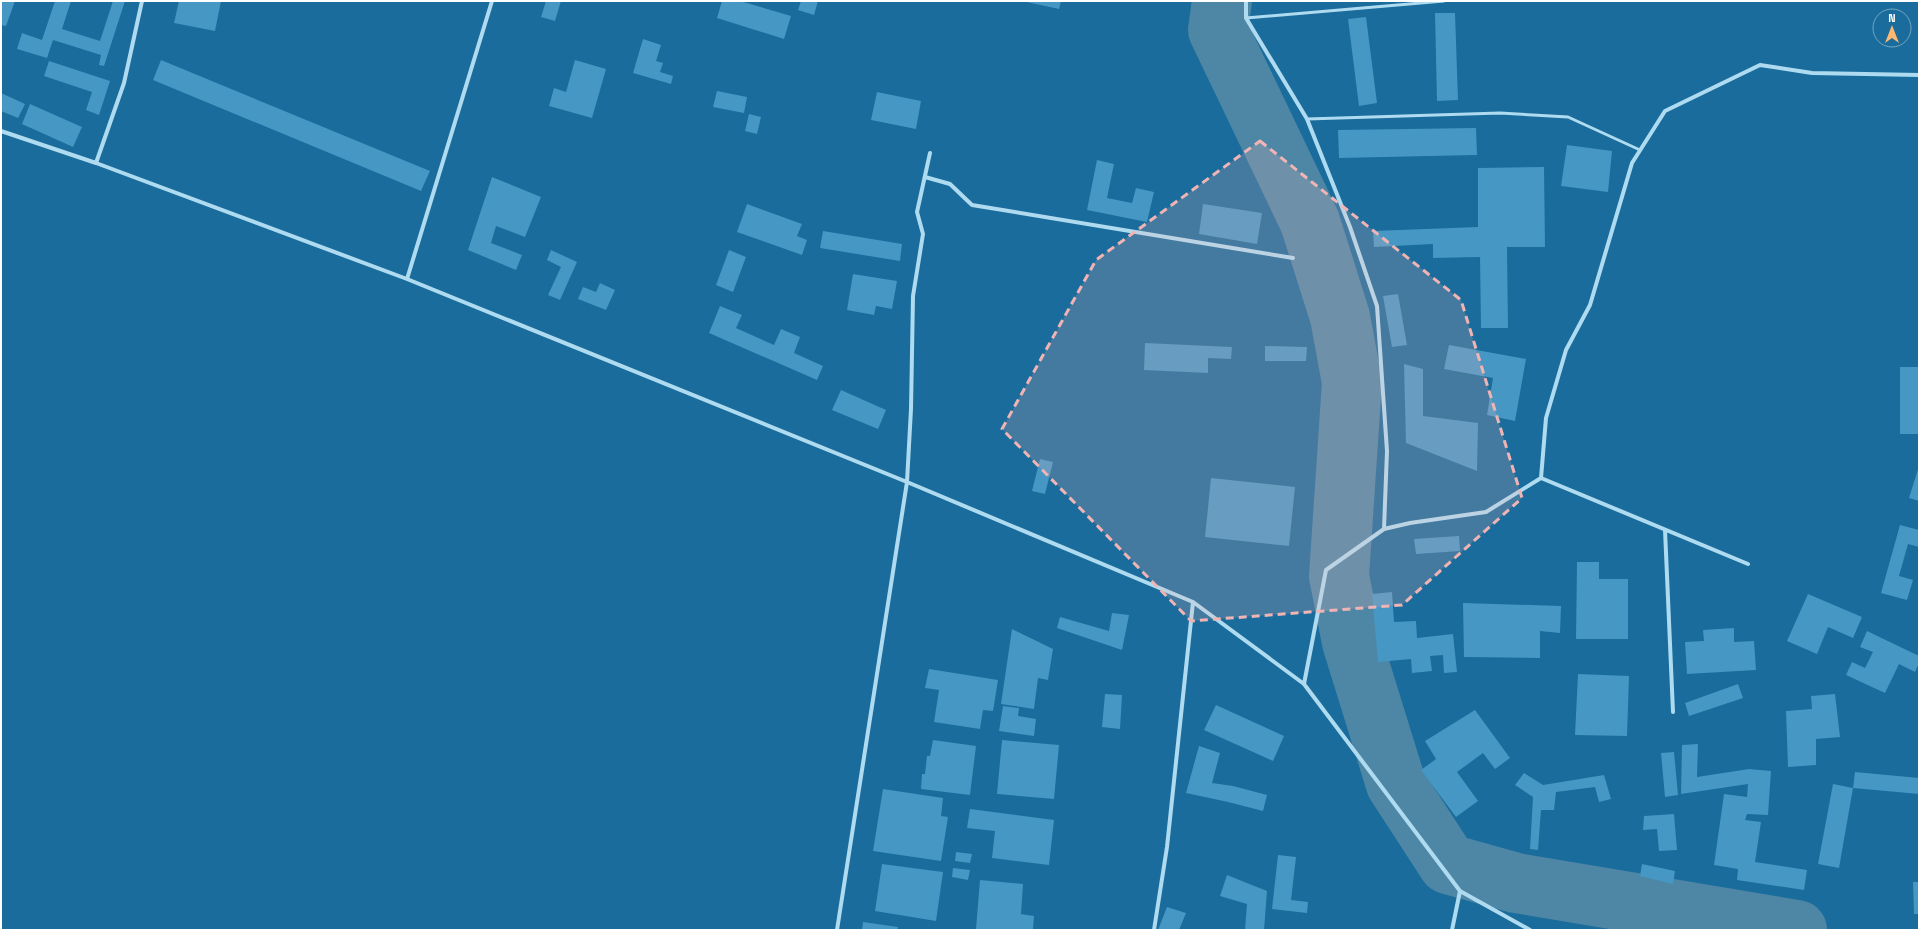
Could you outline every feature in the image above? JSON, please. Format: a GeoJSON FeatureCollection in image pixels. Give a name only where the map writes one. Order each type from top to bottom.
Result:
{"type":"FeatureCollection","features":[{"type":"Feature","properties":{"kind":"street"},"geometry":{"type":"LineString","coordinates":[[96,163],[124,83],[142,1]]}},
{"type":"Feature","properties":{"kind":"street"},"geometry":{"type":"LineString","coordinates":[[407,279],[492,1]]}},
{"type":"Feature","properties":{"kind":"street"},"geometry":{"type":"LineString","coordinates":[[1246,1],[1246,18],[1307,119],[1350,227],[1377,306],[1386,451],[1384,529]]}},
{"type":"Feature","properties":{"kind":"street"},"geometry":{"type":"LineString","coordinates":[[1541,478],[1546,418],[1566,350],[1590,305],[1632,163],[1665,111],[1760,65],[1812,73],[1919,75]]}},
{"type":"Feature","properties":{"kind":"street"},"geometry":{"type":"LineString","coordinates":[[1,131],[96,163],[407,279],[907,482],[1193,602],[1304,684],[1460,891],[1530,930]]}},
{"type":"Feature","properties":{"kind":"street"},"geometry":{"type":"LineString","coordinates":[[837,930],[907,482],[911,409],[912,296],[923,234],[917,212],[930,153]]}},
{"type":"Feature","properties":{"kind":"street"},"geometry":{"type":"LineString","coordinates":[[925,177],[950,184],[972,205],[1293,258]]}},
{"type":"Feature","properties":{"kind":"street"},"geometry":{"type":"LineString","coordinates":[[1304,684],[1326,570],[1384,529],[1486,512],[1541,478]]}},
{"type":"Feature","properties":{"kind":"street"},"geometry":{"type":"LineString","coordinates":[[1541,478],[1748,564]]}},
{"type":"Feature","properties":{"kind":"street"},"geometry":{"type":"LineString","coordinates":[[1665,530],[1673,712]]}},
{"type":"Feature","properties":{"kind":"street"},"geometry":{"type":"LineString","coordinates":[[1154,930],[1167,847],[1193,602]]}},
{"type":"Feature","properties":{"kind":"street"},"geometry":{"type":"LineString","coordinates":[[1452,930],[1460,891]]}},
{"type":"Feature","properties":{"kind":"lane"},"geometry":{"type":"LineString","coordinates":[[1246,18],[1444,1]]}},
{"type":"Feature","properties":{"kind":"lane"},"geometry":{"type":"LineString","coordinates":[[1307,119],[1500,113],[1568,117],[1640,150]]}},
{"type":"Feature","properties":{"kind":"highlighted area"},"geometry":{"type":"Polygon","coordinates":[[[1260,141],[1461,300],[1522,498],[1402,605],[1191,621],[1002,429],[1096,260],[1260,141]]]}},
{"type":"Feature","properties":{"kind":"building"},"geometry":{"type":"Polygon","coordinates":[[[1,1],[15,1],[6,26],[1,25],[1,1]]]}},
{"type":"Feature","properties":{"kind":"building"},"geometry":{"type":"Polygon","coordinates":[[[55,1],[71,1],[62,29],[100,41],[113,1],[125,1],[104,66],[99,65],[101,55],[53,40],[47,58],[17,49],[22,33],[42,40],[55,1]]]}},
{"type":"Feature","properties":{"kind":"building"},"geometry":{"type":"Polygon","coordinates":[[[179,1],[221,1],[215,31],[174,23],[179,1]]]}},
{"type":"Feature","properties":{"kind":"building"},"geometry":{"type":"Polygon","coordinates":[[[546,1],[561,1],[555,21],[541,17],[546,1]]]}},
{"type":"Feature","properties":{"kind":"building"},"geometry":{"type":"Polygon","coordinates":[[[722,1],[740,1],[791,16],[784,39],[717,18],[722,1]]]}},
{"type":"Feature","properties":{"kind":"building"},"geometry":{"type":"Polygon","coordinates":[[[801,1],[818,1],[814,15],[798,10],[801,1]]]}},
{"type":"Feature","properties":{"kind":"building"},"geometry":{"type":"Polygon","coordinates":[[[1022,1],[1061,1],[1059,9],[1022,1]]]}},
{"type":"Feature","properties":{"kind":"building"},"geometry":{"type":"Polygon","coordinates":[[[1435,13],[1455,13],[1458,100],[1437,101],[1435,13]]]}},
{"type":"Feature","properties":{"kind":"building"},"geometry":{"type":"Polygon","coordinates":[[[1366,17],[1377,103],[1359,106],[1348,19],[1366,17]]]}},
{"type":"Feature","properties":{"kind":"building"},"geometry":{"type":"Polygon","coordinates":[[[643,39],[661,45],[656,61],[663,63],[660,72],[673,76],[671,84],[633,73],[643,39]]]}},
{"type":"Feature","properties":{"kind":"building"},"geometry":{"type":"Polygon","coordinates":[[[161,60],[430,171],[421,191],[153,80],[161,60]]]}},
{"type":"Feature","properties":{"kind":"building"},"geometry":{"type":"Polygon","coordinates":[[[575,60],[606,69],[592,118],[549,106],[554,88],[566,92],[575,60]]]}},
{"type":"Feature","properties":{"kind":"building"},"geometry":{"type":"Polygon","coordinates":[[[49,61],[110,81],[99,115],[86,110],[92,92],[44,76],[49,61]]]}},
{"type":"Feature","properties":{"kind":"building"},"geometry":{"type":"Polygon","coordinates":[[[717,91],[747,97],[744,113],[713,107],[717,91]]]}},
{"type":"Feature","properties":{"kind":"building"},"geometry":{"type":"Polygon","coordinates":[[[877,92],[921,101],[916,129],[871,120],[877,92]]]}},
{"type":"Feature","properties":{"kind":"building"},"geometry":{"type":"Polygon","coordinates":[[[1,93],[25,104],[18,118],[1,111],[1,93]]]}},
{"type":"Feature","properties":{"kind":"building"},"geometry":{"type":"Polygon","coordinates":[[[30,104],[82,127],[73,147],[22,124],[30,104]]]}},
{"type":"Feature","properties":{"kind":"building"},"geometry":{"type":"Polygon","coordinates":[[[749,114],[761,117],[757,134],[745,131],[749,114]]]}},
{"type":"Feature","properties":{"kind":"building"},"geometry":{"type":"Polygon","coordinates":[[[1476,128],[1477,155],[1339,158],[1338,130],[1476,128]]]}},
{"type":"Feature","properties":{"kind":"building"},"geometry":{"type":"Polygon","coordinates":[[[1567,145],[1612,151],[1608,192],[1561,186],[1567,145]]]}},
{"type":"Feature","properties":{"kind":"building"},"geometry":{"type":"Polygon","coordinates":[[[1097,160],[1114,164],[1107,198],[1132,203],[1136,188],[1154,192],[1147,222],[1087,210],[1097,160]]]}},
{"type":"Feature","properties":{"kind":"building"},"geometry":{"type":"Polygon","coordinates":[[[1544,167],[1545,247],[1507,247],[1508,328],[1481,328],[1480,257],[1433,258],[1433,244],[1374,247],[1373,231],[1478,227],[1478,168],[1544,167]]]}},
{"type":"Feature","properties":{"kind":"building"},"geometry":{"type":"Polygon","coordinates":[[[492,177],[541,197],[525,237],[496,226],[491,243],[522,255],[516,270],[468,250],[492,177]]]}},
{"type":"Feature","properties":{"kind":"building"},"geometry":{"type":"Polygon","coordinates":[[[747,204],[802,224],[797,236],[807,240],[802,255],[737,232],[747,204]]]}},
{"type":"Feature","properties":{"kind":"building"},"geometry":{"type":"Polygon","coordinates":[[[1203,204],[1262,213],[1257,244],[1199,234],[1203,204]]]}},
{"type":"Feature","properties":{"kind":"building"},"geometry":{"type":"Polygon","coordinates":[[[823,231],[902,244],[900,261],[820,248],[823,231]]]}},
{"type":"Feature","properties":{"kind":"building"},"geometry":{"type":"Polygon","coordinates":[[[551,250],[577,262],[560,300],[548,295],[561,267],[547,260],[551,250]]]}},
{"type":"Feature","properties":{"kind":"building"},"geometry":{"type":"Polygon","coordinates":[[[729,250],[746,257],[733,292],[716,285],[729,250]]]}},
{"type":"Feature","properties":{"kind":"building"},"geometry":{"type":"Polygon","coordinates":[[[853,274],[897,281],[892,309],[876,306],[874,315],[847,310],[853,274]]]}},
{"type":"Feature","properties":{"kind":"building"},"geometry":{"type":"Polygon","coordinates":[[[600,283],[615,290],[606,310],[578,299],[583,287],[596,292],[600,283]]]}},
{"type":"Feature","properties":{"kind":"building"},"geometry":{"type":"Polygon","coordinates":[[[1398,294],[1407,345],[1392,347],[1383,296],[1398,294]]]}},
{"type":"Feature","properties":{"kind":"building"},"geometry":{"type":"Polygon","coordinates":[[[720,306],[742,315],[736,328],[774,345],[781,329],[800,337],[794,353],[823,366],[817,380],[709,333],[720,306]]]}},
{"type":"Feature","properties":{"kind":"building"},"geometry":{"type":"Polygon","coordinates":[[[1145,343],[1232,347],[1231,359],[1208,358],[1208,373],[1144,370],[1145,343]]]}},
{"type":"Feature","properties":{"kind":"building"},"geometry":{"type":"Polygon","coordinates":[[[1449,345],[1526,359],[1515,421],[1487,415],[1493,378],[1444,369],[1449,345]]]}},
{"type":"Feature","properties":{"kind":"building"},"geometry":{"type":"Polygon","coordinates":[[[1265,346],[1307,347],[1306,361],[1265,361],[1265,346]]]}},
{"type":"Feature","properties":{"kind":"building"},"geometry":{"type":"Polygon","coordinates":[[[1404,364],[1423,369],[1423,416],[1478,423],[1477,471],[1406,443],[1404,364]]]}},
{"type":"Feature","properties":{"kind":"building"},"geometry":{"type":"Polygon","coordinates":[[[1900,367],[1919,367],[1919,434],[1900,434],[1900,367]]]}},
{"type":"Feature","properties":{"kind":"building"},"geometry":{"type":"Polygon","coordinates":[[[841,390],[886,410],[878,429],[832,410],[841,390]]]}},
{"type":"Feature","properties":{"kind":"building"},"geometry":{"type":"Polygon","coordinates":[[[1040,459],[1053,462],[1045,494],[1032,491],[1040,459]]]}},
{"type":"Feature","properties":{"kind":"building"},"geometry":{"type":"Polygon","coordinates":[[[1919,466],[1919,501],[1909,498],[1919,466]]]}},
{"type":"Feature","properties":{"kind":"building"},"geometry":{"type":"Polygon","coordinates":[[[1211,478],[1295,487],[1289,546],[1205,537],[1211,478]]]}},
{"type":"Feature","properties":{"kind":"building"},"geometry":{"type":"Polygon","coordinates":[[[1900,525],[1919,530],[1919,547],[1908,544],[1899,576],[1913,580],[1907,600],[1881,593],[1900,525]]]}},
{"type":"Feature","properties":{"kind":"building"},"geometry":{"type":"Polygon","coordinates":[[[1459,536],[1460,551],[1416,554],[1414,539],[1459,536]]]}},
{"type":"Feature","properties":{"kind":"building"},"geometry":{"type":"Polygon","coordinates":[[[1577,562],[1599,562],[1599,579],[1628,579],[1628,639],[1576,639],[1577,562]]]}},
{"type":"Feature","properties":{"kind":"building"},"geometry":{"type":"Polygon","coordinates":[[[1392,592],[1394,622],[1416,621],[1417,638],[1453,634],[1457,672],[1444,673],[1443,655],[1430,656],[1432,671],[1412,673],[1411,659],[1378,662],[1372,594],[1392,592]]]}},
{"type":"Feature","properties":{"kind":"building"},"geometry":{"type":"Polygon","coordinates":[[[1808,594],[1862,617],[1853,638],[1828,627],[1817,654],[1787,641],[1808,594]]]}},
{"type":"Feature","properties":{"kind":"building"},"geometry":{"type":"Polygon","coordinates":[[[1463,603],[1561,606],[1560,633],[1540,631],[1540,658],[1464,657],[1463,603]]]}},
{"type":"Feature","properties":{"kind":"building"},"geometry":{"type":"Polygon","coordinates":[[[1112,613],[1129,615],[1122,650],[1057,628],[1060,617],[1109,631],[1112,613]]]}},
{"type":"Feature","properties":{"kind":"building"},"geometry":{"type":"Polygon","coordinates":[[[1734,628],[1734,642],[1754,641],[1756,670],[1687,674],[1685,642],[1704,641],[1703,630],[1734,628]]]}},
{"type":"Feature","properties":{"kind":"building"},"geometry":{"type":"Polygon","coordinates":[[[1012,629],[1053,649],[1048,680],[1038,678],[1034,709],[1001,704],[1012,629]]]}},
{"type":"Feature","properties":{"kind":"building"},"geometry":{"type":"Polygon","coordinates":[[[1867,631],[1919,656],[1919,663],[1915,672],[1899,664],[1885,693],[1846,675],[1852,662],[1865,668],[1873,652],[1860,647],[1867,631]]]}},
{"type":"Feature","properties":{"kind":"building"},"geometry":{"type":"Polygon","coordinates":[[[929,669],[998,680],[993,711],[983,710],[980,729],[934,722],[939,690],[925,688],[929,669]]]}},
{"type":"Feature","properties":{"kind":"building"},"geometry":{"type":"Polygon","coordinates":[[[1578,674],[1629,676],[1627,736],[1575,735],[1578,674]]]}},
{"type":"Feature","properties":{"kind":"building"},"geometry":{"type":"Polygon","coordinates":[[[1738,684],[1743,698],[1689,716],[1685,703],[1738,684]]]}},
{"type":"Feature","properties":{"kind":"building"},"geometry":{"type":"Polygon","coordinates":[[[1105,694],[1122,695],[1120,729],[1102,727],[1105,694]]]}},
{"type":"Feature","properties":{"kind":"building"},"geometry":{"type":"Polygon","coordinates":[[[1835,694],[1840,737],[1816,739],[1816,765],[1788,767],[1786,711],[1812,709],[1811,696],[1835,694]]]}},
{"type":"Feature","properties":{"kind":"building"},"geometry":{"type":"Polygon","coordinates":[[[1216,705],[1284,736],[1273,761],[1204,730],[1216,705]]]}},
{"type":"Feature","properties":{"kind":"building"},"geometry":{"type":"Polygon","coordinates":[[[1003,706],[1019,708],[1018,716],[1036,719],[1034,736],[999,731],[1003,706]]]}},
{"type":"Feature","properties":{"kind":"building"},"geometry":{"type":"Polygon","coordinates":[[[1475,710],[1510,758],[1495,769],[1483,753],[1457,772],[1478,801],[1456,817],[1421,770],[1436,759],[1425,741],[1475,710]]]}},
{"type":"Feature","properties":{"kind":"building"},"geometry":{"type":"Polygon","coordinates":[[[933,740],[976,746],[970,795],[921,789],[922,774],[925,774],[927,756],[930,756],[933,740]]]}},
{"type":"Feature","properties":{"kind":"building"},"geometry":{"type":"Polygon","coordinates":[[[1002,740],[1059,745],[1054,799],[997,794],[1002,740]]]}},
{"type":"Feature","properties":{"kind":"building"},"geometry":{"type":"Polygon","coordinates":[[[1698,744],[1697,777],[1749,769],[1771,771],[1768,815],[1747,814],[1745,820],[1761,822],[1755,862],[1807,870],[1804,890],[1737,880],[1738,869],[1714,865],[1724,794],[1747,797],[1748,784],[1681,794],[1682,745],[1698,744]]]}},
{"type":"Feature","properties":{"kind":"building"},"geometry":{"type":"Polygon","coordinates":[[[1199,746],[1220,753],[1212,783],[1233,786],[1267,795],[1263,811],[1186,793],[1199,746]]]}},
{"type":"Feature","properties":{"kind":"building"},"geometry":{"type":"Polygon","coordinates":[[[1674,752],[1678,795],[1665,797],[1661,753],[1674,752]]]}},
{"type":"Feature","properties":{"kind":"building"},"geometry":{"type":"Polygon","coordinates":[[[1855,772],[1919,778],[1919,794],[1853,788],[1855,772]]]}},
{"type":"Feature","properties":{"kind":"building"},"geometry":{"type":"Polygon","coordinates":[[[1524,773],[1543,785],[1604,775],[1611,799],[1599,802],[1595,787],[1556,792],[1554,810],[1541,810],[1538,850],[1530,849],[1533,797],[1515,785],[1524,773]]]}},
{"type":"Feature","properties":{"kind":"building"},"geometry":{"type":"Polygon","coordinates":[[[1833,784],[1853,788],[1839,868],[1818,864],[1833,784]]]}},
{"type":"Feature","properties":{"kind":"building"},"geometry":{"type":"Polygon","coordinates":[[[883,789],[943,798],[941,816],[948,817],[941,861],[873,851],[883,789]]]}},
{"type":"Feature","properties":{"kind":"building"},"geometry":{"type":"Polygon","coordinates":[[[970,809],[1054,820],[1049,865],[992,858],[995,831],[967,828],[970,809]]]}},
{"type":"Feature","properties":{"kind":"building"},"geometry":{"type":"Polygon","coordinates":[[[1674,814],[1677,850],[1659,851],[1657,829],[1643,830],[1644,816],[1674,814]]]}},
{"type":"Feature","properties":{"kind":"building"},"geometry":{"type":"Polygon","coordinates":[[[956,852],[972,854],[970,863],[955,861],[956,852]]]}},
{"type":"Feature","properties":{"kind":"building"},"geometry":{"type":"Polygon","coordinates":[[[1278,855],[1296,857],[1291,900],[1308,902],[1307,913],[1272,909],[1278,855]]]}},
{"type":"Feature","properties":{"kind":"building"},"geometry":{"type":"Polygon","coordinates":[[[882,864],[943,872],[936,921],[875,911],[882,864]]]}},
{"type":"Feature","properties":{"kind":"building"},"geometry":{"type":"Polygon","coordinates":[[[1642,864],[1675,871],[1673,884],[1640,876],[1642,864]]]}},
{"type":"Feature","properties":{"kind":"building"},"geometry":{"type":"Polygon","coordinates":[[[953,868],[970,870],[968,880],[952,877],[953,868]]]}},
{"type":"Feature","properties":{"kind":"building"},"geometry":{"type":"Polygon","coordinates":[[[1227,875],[1267,891],[1264,930],[1245,930],[1247,904],[1220,896],[1227,875]]]}},
{"type":"Feature","properties":{"kind":"building"},"geometry":{"type":"Polygon","coordinates":[[[980,880],[1023,884],[1021,914],[1034,916],[1033,930],[976,929],[980,880]]]}},
{"type":"Feature","properties":{"kind":"building"},"geometry":{"type":"Polygon","coordinates":[[[1913,882],[1919,882],[1919,914],[1914,914],[1913,882]]]}},
{"type":"Feature","properties":{"kind":"building"},"geometry":{"type":"Polygon","coordinates":[[[1167,907],[1186,913],[1179,930],[1158,930],[1167,907]]]}},
{"type":"Feature","properties":{"kind":"building"},"geometry":{"type":"Polygon","coordinates":[[[863,922],[898,927],[897,930],[862,930],[863,922]]]}},
{"type":"Feature","properties":{"kind":"waterway"},"geometry":{"type":"LineString","coordinates":[[1222,1],[1218,30],[1310,222],[1340,317],[1352,382],[1339,576],[1352,642],[1396,784],[1448,864],[1516,883],[1797,930]]}}]}
